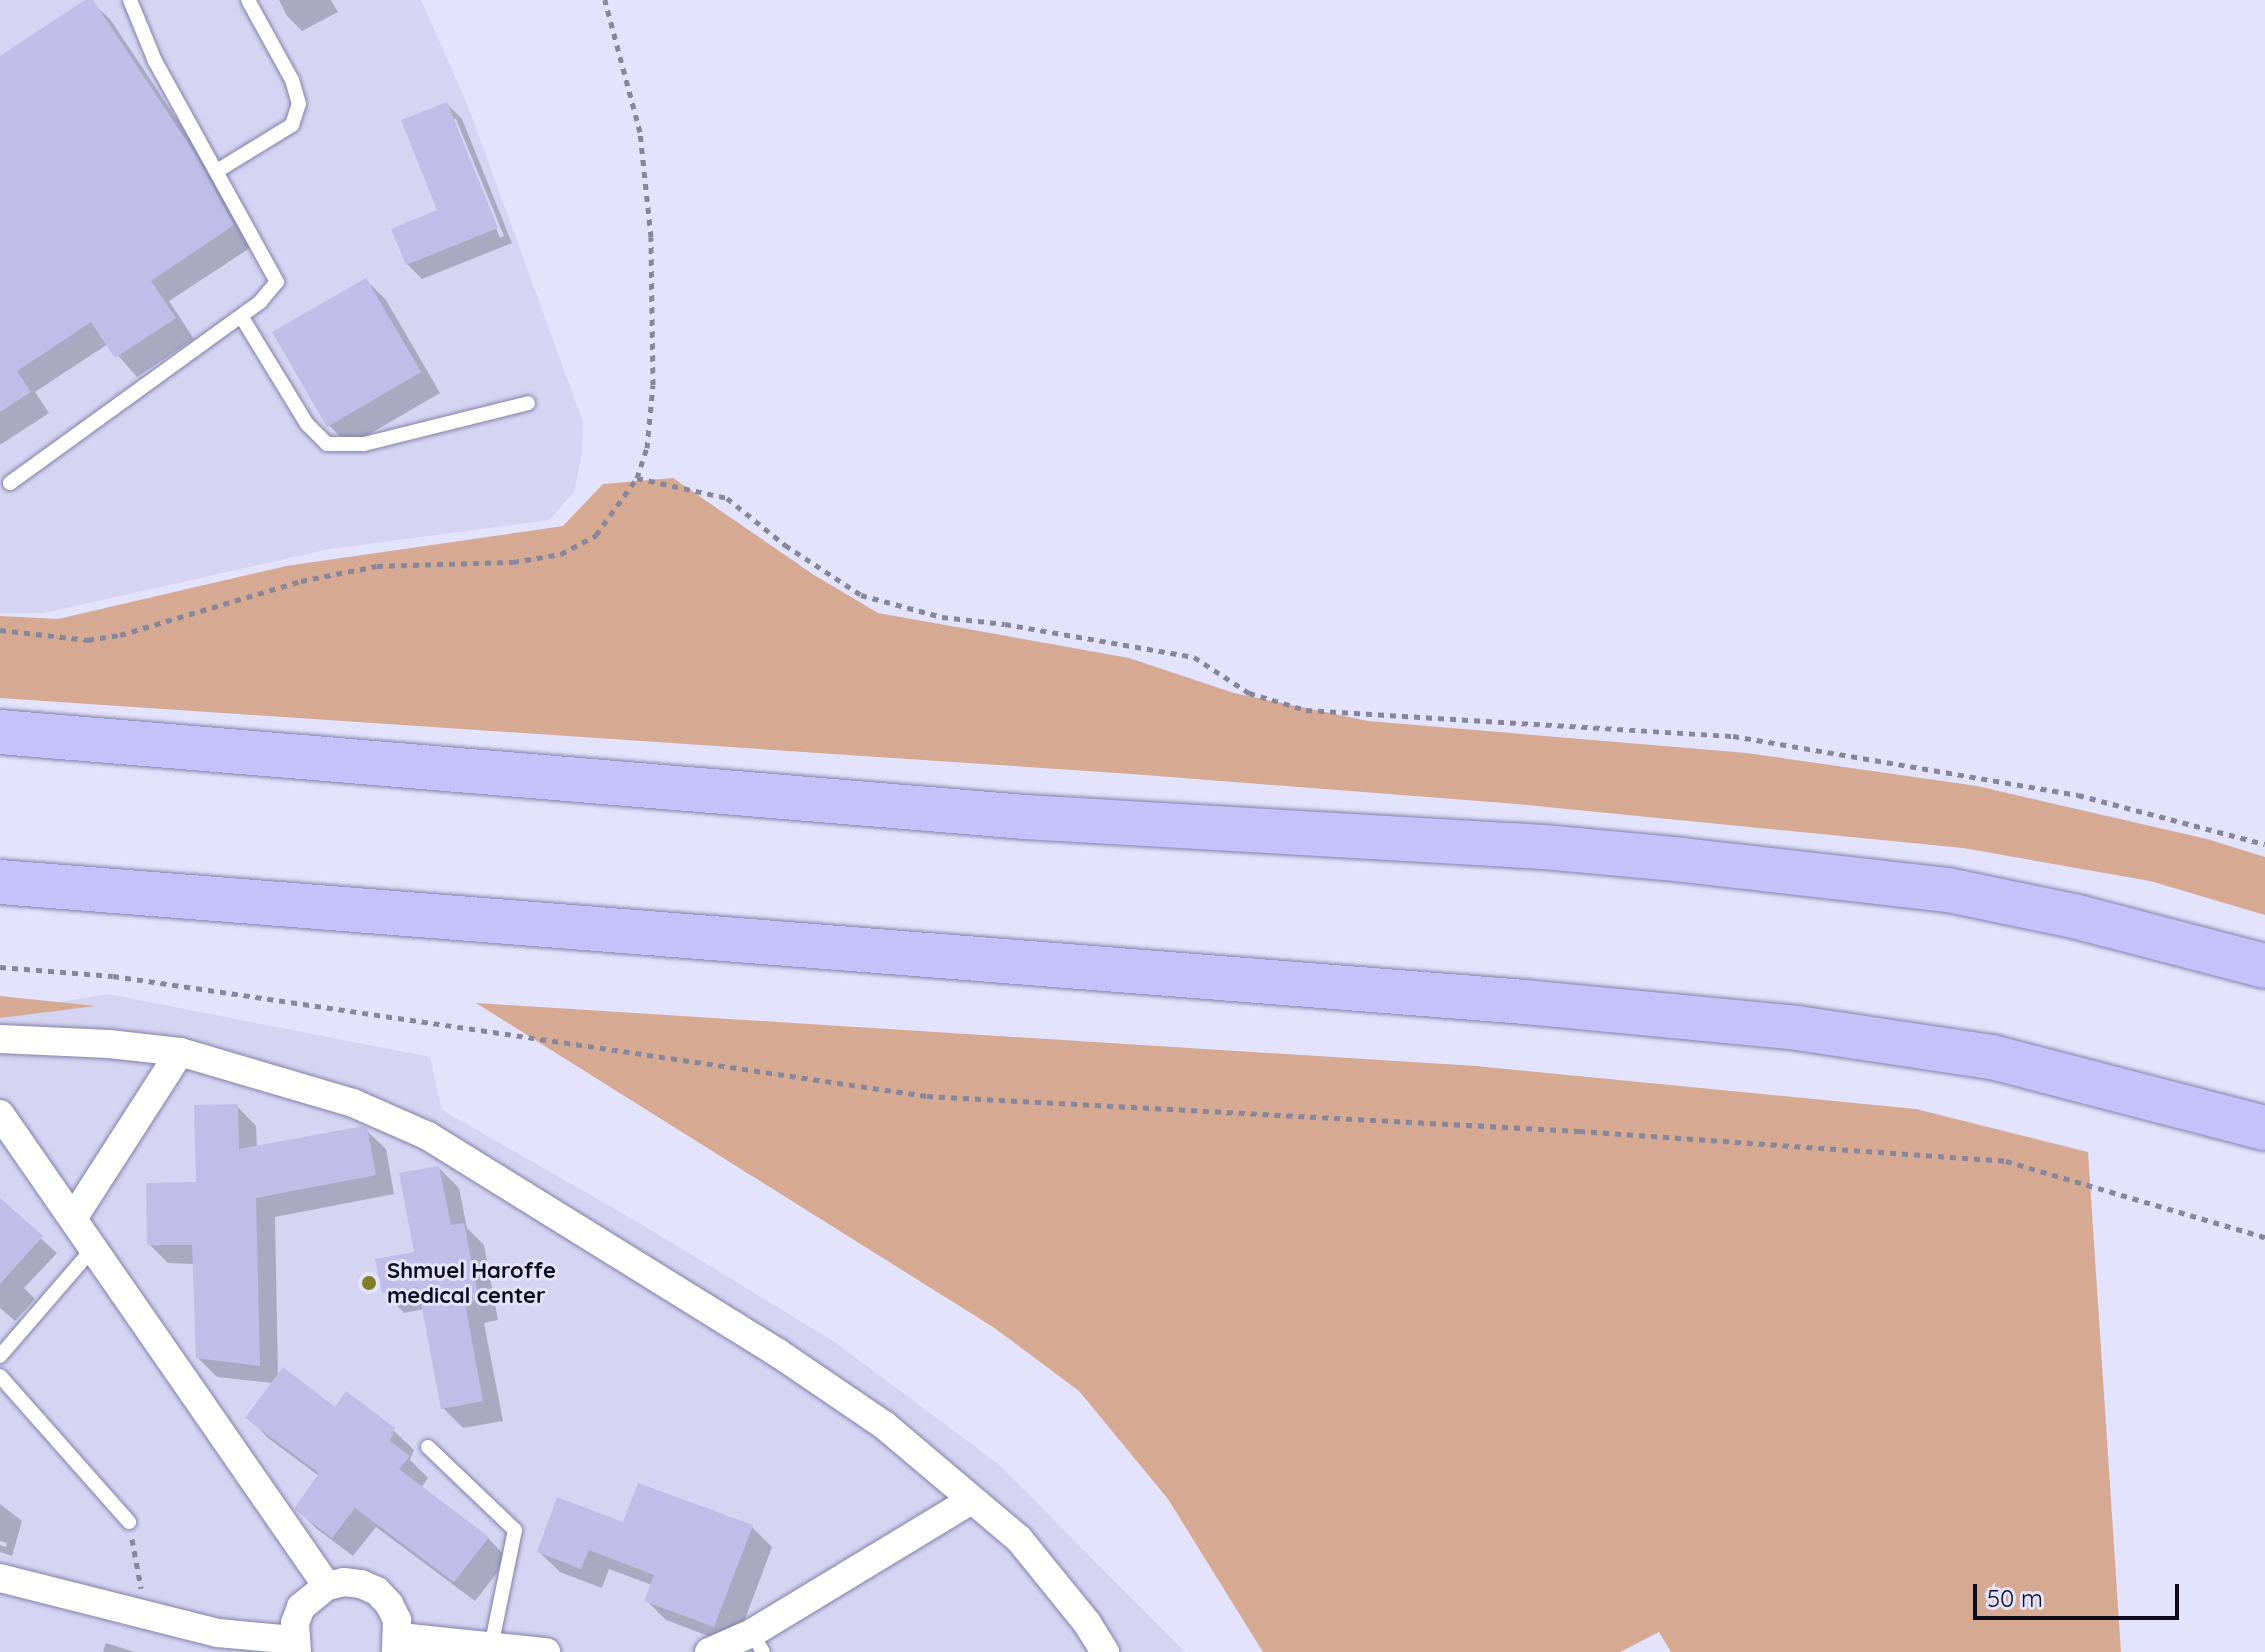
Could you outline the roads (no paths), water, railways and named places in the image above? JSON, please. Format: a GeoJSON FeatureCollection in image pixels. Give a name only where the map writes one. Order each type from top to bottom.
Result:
{"type":"FeatureCollection","features":[{"type":"Feature","properties":{"kind":"highway"},"geometry":{"type":"LineString","coordinates":[[0,732],[1025,817],[1544,847],[1683,860],[1948,890],[2078,917],[2265,966]]}},
{"type":"Feature","properties":{"kind":"highway"},"geometry":{"type":"LineString","coordinates":[[0,882],[1493,1000],[1797,1028],[1992,1057],[2265,1128]]}},
{"type":"Feature","properties":{"kind":"street"},"geometry":{"type":"LineString","coordinates":[[0,1039],[180,1052],[353,1103],[428,1136],[778,1353],[884,1425],[1019,1539],[1087,1623],[1105,1652]]}},
{"type":"Feature","properties":{"kind":"street"},"geometry":{"type":"LineString","coordinates":[[74,1217],[180,1052]]}},
{"type":"Feature","properties":{"kind":"street"},"geometry":{"type":"LineString","coordinates":[[0,1114],[327,1586]]}},
{"type":"Feature","properties":{"kind":"street"},"geometry":{"type":"LineString","coordinates":[[709,1652],[758,1642],[972,1500]]}},
{"type":"Feature","properties":{"kind":"street"},"geometry":{"type":"LineString","coordinates":[[0,1578],[146,1615],[215,1642],[295,1646],[301,1607],[327,1586],[361,1584],[377,1591],[389,1604],[397,1620],[398,1645],[546,1652]]}},
{"type":"Feature","properties":{"kind":"lane"},"geometry":{"type":"LineString","coordinates":[[10,483],[241,316],[277,282],[155,61],[130,0]]}},
{"type":"Feature","properties":{"kind":"lane"},"geometry":{"type":"LineString","coordinates":[[217,171],[292,125],[299,104],[292,80],[248,0]]}},
{"type":"Feature","properties":{"kind":"lane"},"geometry":{"type":"LineString","coordinates":[[241,316],[307,424],[327,444],[364,444],[528,403]]}},
{"type":"Feature","properties":{"kind":"lane"},"geometry":{"type":"LineString","coordinates":[[0,1356],[94,1247]]}},
{"type":"Feature","properties":{"kind":"lane"},"geometry":{"type":"LineString","coordinates":[[0,1376],[129,1522]]}},
{"type":"Feature","properties":{"kind":"lane"},"geometry":{"type":"LineString","coordinates":[[428,1447],[515,1530],[509,1650]]}},
{"type":"Feature","properties":{"kind":"place","name":"Shmuel Haroffe medical center"},"geometry":{"type":"Point","coordinates":[369,1283]}}]}
